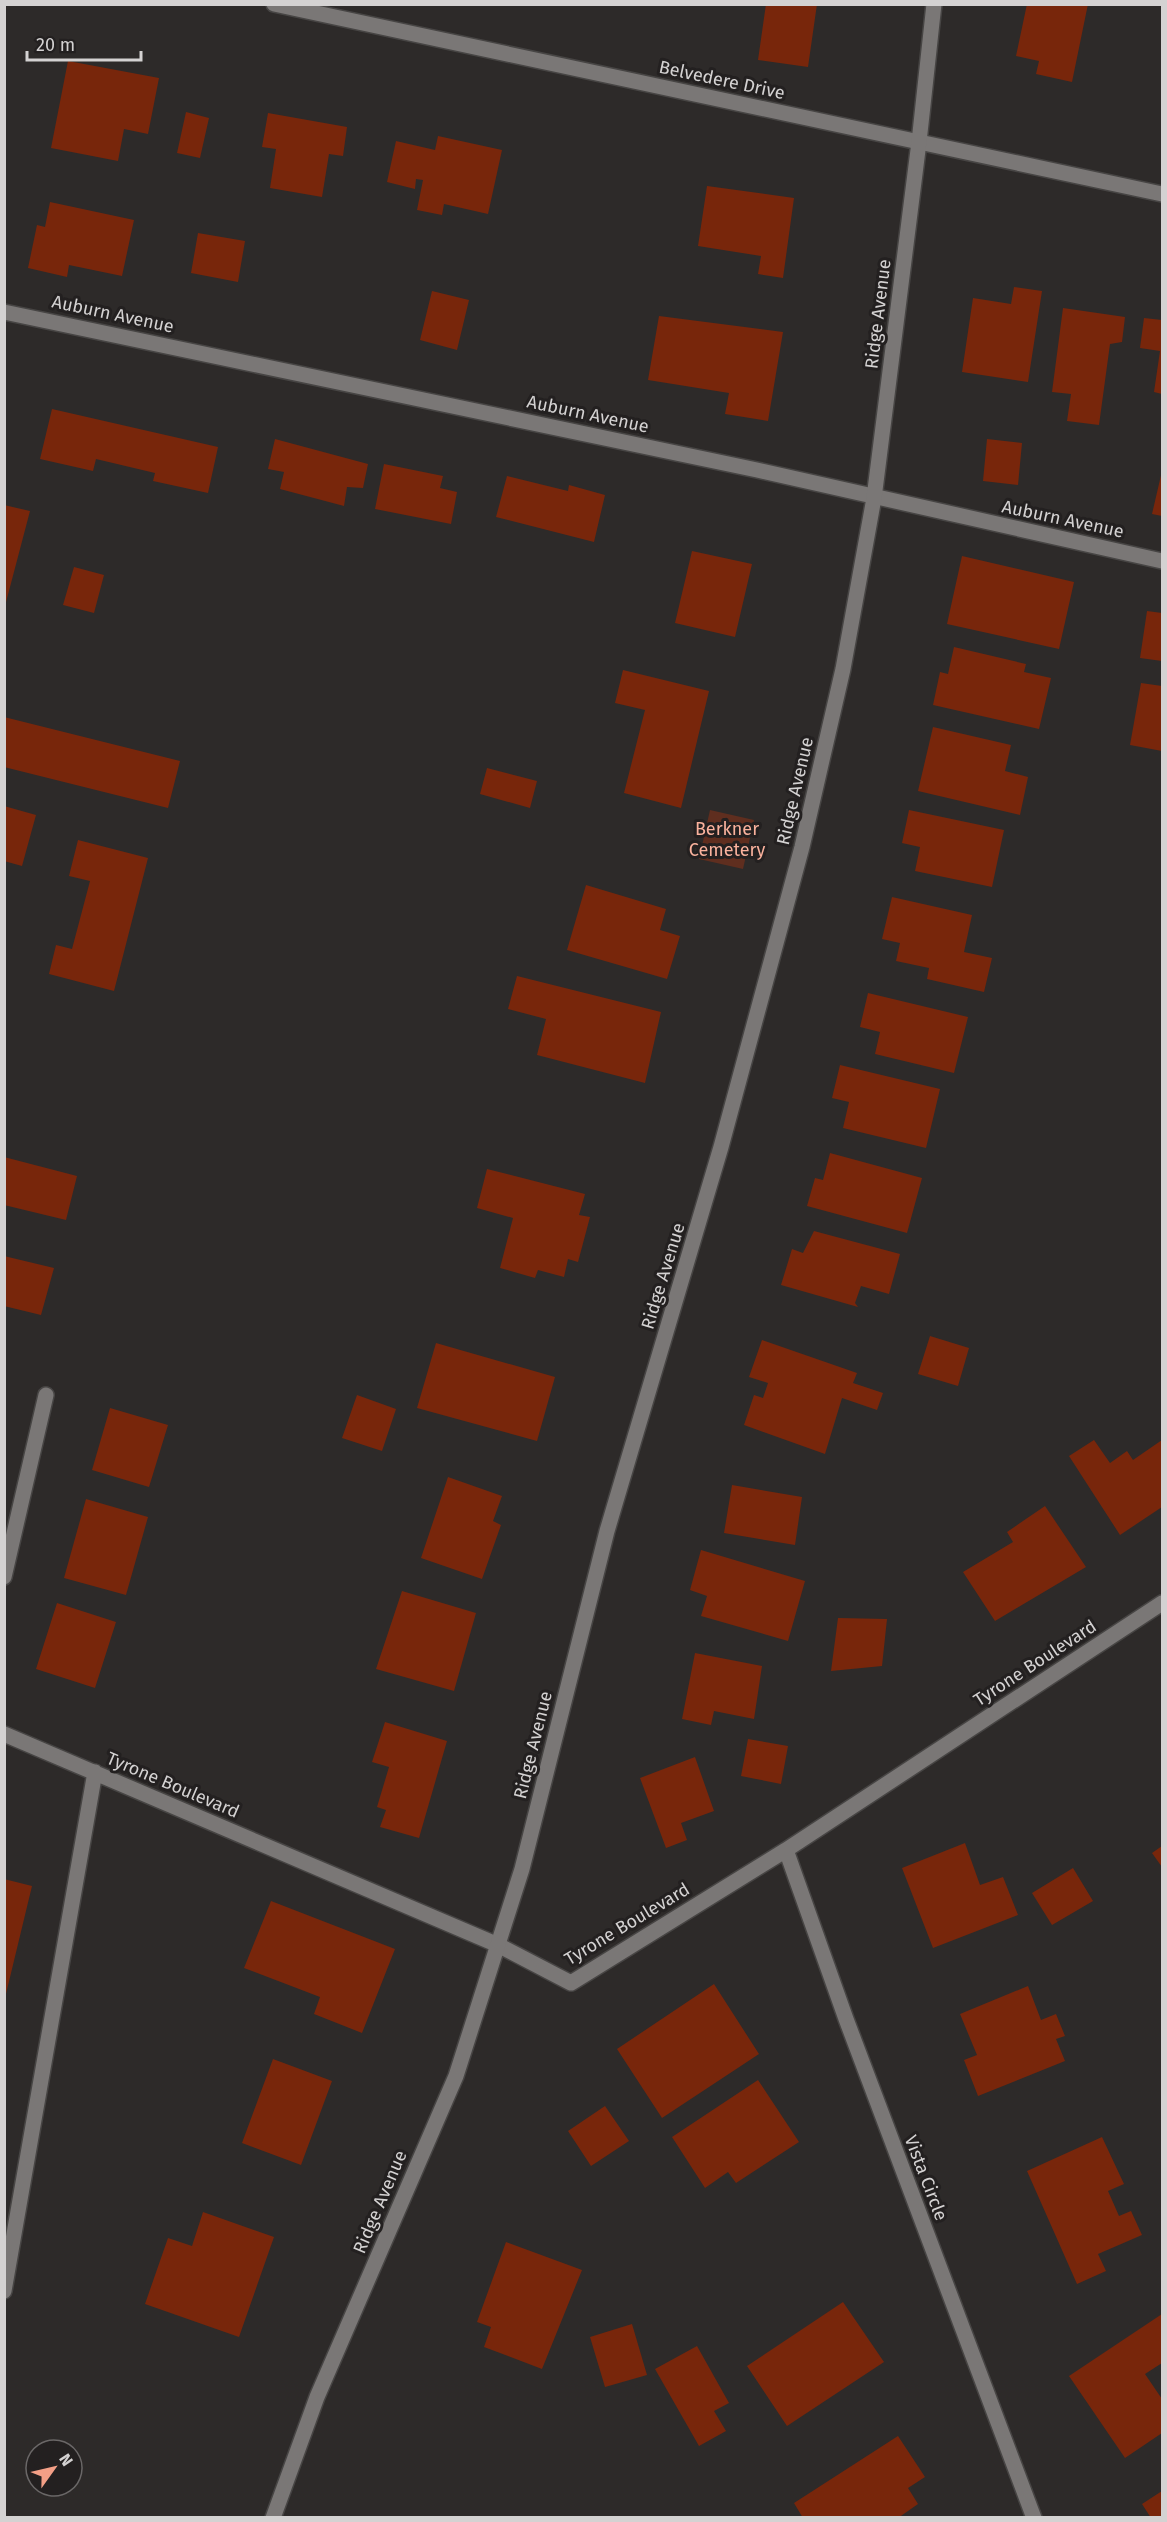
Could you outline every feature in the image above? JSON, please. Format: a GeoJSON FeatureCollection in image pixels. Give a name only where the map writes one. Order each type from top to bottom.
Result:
{"type":"FeatureCollection","features":[{"type":"Feature","properties":{"kind":"street","name":"Belvedere Drive"},"geometry":{"type":"LineString","coordinates":[[274,4],[1162,194]]}},
{"type":"Feature","properties":{"kind":"street","name":"Ridge Avenue"},"geometry":{"type":"LineString","coordinates":[[273,2517],[317,2397],[456,2076],[498,1945],[522,1869],[607,1531],[721,1147],[802,847],[843,669],[874,498],[934,4]]}},
{"type":"Feature","properties":{"kind":"street","name":"Auburn Avenue"},"geometry":{"type":"LineString","coordinates":[[4,312],[758,470],[874,498],[1162,561]]}},
{"type":"Feature","properties":{"kind":"street"},"geometry":{"type":"LineString","coordinates":[[4,1577],[46,1395]]}},
{"type":"Feature","properties":{"kind":"street","name":"Tyrone Boulevard"},"geometry":{"type":"LineString","coordinates":[[4,1734],[498,1945],[572,1983],[786,1850],[1162,1603]]}},
{"type":"Feature","properties":{"kind":"street"},"geometry":{"type":"LineString","coordinates":[[4,2291],[94,1772]]}},
{"type":"Feature","properties":{"kind":"street","name":"Vista Circle"},"geometry":{"type":"LineString","coordinates":[[786,1850],[854,2041],[1034,2517]]}},
{"type":"Feature","properties":{"kind":"green space","name":"Berkner Cemetery"},"geometry":{"type":"Polygon","coordinates":[[[710,810],[754,820],[743,869],[699,859],[710,810]]]}},
{"type":"Feature","properties":{"kind":"building"},"geometry":{"type":"Polygon","coordinates":[[[766,4],[817,4],[808,67],[758,60],[766,4]]]}},
{"type":"Feature","properties":{"kind":"building"},"geometry":{"type":"Polygon","coordinates":[[[1027,4],[1088,4],[1072,82],[1036,74],[1039,61],[1016,56],[1027,4]]]}},
{"type":"Feature","properties":{"kind":"building"},"geometry":{"type":"Polygon","coordinates":[[[68,61],[159,78],[148,134],[124,129],[118,161],[51,148],[68,61]]]}},
{"type":"Feature","properties":{"kind":"building"},"geometry":{"type":"Polygon","coordinates":[[[186,112],[209,118],[200,158],[177,153],[186,112]]]}},
{"type":"Feature","properties":{"kind":"building"},"geometry":{"type":"Polygon","coordinates":[[[268,113],[347,127],[343,156],[329,154],[322,197],[270,188],[276,149],[262,147],[268,113]]]}},
{"type":"Feature","properties":{"kind":"building"},"geometry":{"type":"Polygon","coordinates":[[[438,136],[502,150],[488,214],[444,204],[442,215],[417,210],[423,180],[416,179],[415,189],[387,182],[396,141],[435,150],[438,136]]]}},
{"type":"Feature","properties":{"kind":"building"},"geometry":{"type":"Polygon","coordinates":[[[707,186],[794,198],[783,278],[758,274],[761,256],[698,246],[707,186]]]}},
{"type":"Feature","properties":{"kind":"building"},"geometry":{"type":"Polygon","coordinates":[[[50,202],[134,220],[122,276],[69,265],[67,277],[28,268],[37,225],[45,227],[50,202]]]}},
{"type":"Feature","properties":{"kind":"building"},"geometry":{"type":"Polygon","coordinates":[[[198,233],[245,241],[238,282],[191,273],[198,233]]]}},
{"type":"Feature","properties":{"kind":"building"},"geometry":{"type":"Polygon","coordinates":[[[1014,287],[1042,291],[1028,382],[962,372],[973,298],[1011,304],[1014,287]]]}},
{"type":"Feature","properties":{"kind":"building"},"geometry":{"type":"Polygon","coordinates":[[[432,291],[469,300],[457,350],[420,340],[432,291]]]}},
{"type":"Feature","properties":{"kind":"building"},"geometry":{"type":"Polygon","coordinates":[[[1063,308],[1125,317],[1122,342],[1110,344],[1099,425],[1067,421],[1071,394],[1052,392],[1063,308]]]}},
{"type":"Feature","properties":{"kind":"building"},"geometry":{"type":"Polygon","coordinates":[[[659,316],[783,332],[768,421],[725,414],[729,393],[648,380],[659,316]]]}},
{"type":"Feature","properties":{"kind":"building"},"geometry":{"type":"Polygon","coordinates":[[[1144,318],[1162,320],[1162,394],[1154,392],[1160,351],[1140,348],[1144,318]]]}},
{"type":"Feature","properties":{"kind":"building"},"geometry":{"type":"Polygon","coordinates":[[[52,409],[218,447],[208,493],[153,481],[155,473],[96,459],[93,471],[40,459],[52,409]]]}},
{"type":"Feature","properties":{"kind":"building"},"geometry":{"type":"Polygon","coordinates":[[[275,439],[368,464],[363,488],[347,487],[344,506],[280,489],[284,472],[268,469],[275,439]]]}},
{"type":"Feature","properties":{"kind":"building"},"geometry":{"type":"Polygon","coordinates":[[[987,439],[1022,443],[1018,485],[983,481],[987,439]]]}},
{"type":"Feature","properties":{"kind":"building"},"geometry":{"type":"Polygon","coordinates":[[[384,464],[443,476],[440,488],[457,492],[451,524],[375,509],[384,464]]]}},
{"type":"Feature","properties":{"kind":"building"},"geometry":{"type":"Polygon","coordinates":[[[1162,471],[1162,516],[1152,514],[1162,471]]]}},
{"type":"Feature","properties":{"kind":"building"},"geometry":{"type":"Polygon","coordinates":[[[507,476],[568,491],[569,485],[605,495],[594,542],[496,517],[507,476]]]}},
{"type":"Feature","properties":{"kind":"building"},"geometry":{"type":"Polygon","coordinates":[[[4,505],[30,511],[5,606],[4,606],[4,505]]]}},
{"type":"Feature","properties":{"kind":"building"},"geometry":{"type":"Polygon","coordinates":[[[692,551],[752,564],[735,637],[675,623],[692,551]]]}},
{"type":"Feature","properties":{"kind":"building"},"geometry":{"type":"Polygon","coordinates":[[[962,556],[1074,582],[1059,649],[947,624],[962,556]]]}},
{"type":"Feature","properties":{"kind":"building"},"geometry":{"type":"Polygon","coordinates":[[[74,567],[104,575],[94,613],[63,605],[74,567]]]}},
{"type":"Feature","properties":{"kind":"building"},"geometry":{"type":"Polygon","coordinates":[[[1147,611],[1162,613],[1162,661],[1140,658],[1147,611]]]}},
{"type":"Feature","properties":{"kind":"building"},"geometry":{"type":"Polygon","coordinates":[[[954,647],[1026,664],[1024,672],[1051,678],[1039,729],[933,705],[940,672],[948,674],[954,647]]]}},
{"type":"Feature","properties":{"kind":"building"},"geometry":{"type":"Polygon","coordinates":[[[623,670],[709,691],[681,808],[624,793],[645,710],[615,703],[623,670]]]}},
{"type":"Feature","properties":{"kind":"building"},"geometry":{"type":"Polygon","coordinates":[[[1141,683],[1162,686],[1162,751],[1130,745],[1141,683]]]}},
{"type":"Feature","properties":{"kind":"building"},"geometry":{"type":"Polygon","coordinates":[[[4,717],[180,761],[168,808],[4,767],[4,717]]]}},
{"type":"Feature","properties":{"kind":"building"},"geometry":{"type":"Polygon","coordinates":[[[933,727],[1011,745],[1005,771],[1028,777],[1020,815],[918,791],[933,727]]]}},
{"type":"Feature","properties":{"kind":"building"},"geometry":{"type":"Polygon","coordinates":[[[487,768],[537,781],[530,808],[480,794],[487,768]]]}},
{"type":"Feature","properties":{"kind":"building"},"geometry":{"type":"Polygon","coordinates":[[[4,806],[36,815],[22,866],[4,861],[4,806]]]}},
{"type":"Feature","properties":{"kind":"building"},"geometry":{"type":"Polygon","coordinates":[[[909,810],[1004,830],[992,887],[915,871],[920,847],[902,843],[909,810]]]}},
{"type":"Feature","properties":{"kind":"building"},"geometry":{"type":"Polygon","coordinates":[[[78,840],[148,858],[114,991],[49,974],[56,945],[72,949],[90,881],[69,876],[78,840]]]}},
{"type":"Feature","properties":{"kind":"building"},"geometry":{"type":"Polygon","coordinates":[[[586,885],[666,909],[660,930],[680,936],[667,979],[567,950],[586,885]]]}},
{"type":"Feature","properties":{"kind":"building"},"geometry":{"type":"Polygon","coordinates":[[[892,897],[972,915],[964,952],[992,958],[984,992],[927,979],[929,968],[896,961],[900,943],[882,939],[892,897]]]}},
{"type":"Feature","properties":{"kind":"building"},"geometry":{"type":"Polygon","coordinates":[[[517,976],[661,1012],[645,1083],[537,1055],[546,1019],[508,1009],[517,976]]]}},
{"type":"Feature","properties":{"kind":"building"},"geometry":{"type":"Polygon","coordinates":[[[868,993],[968,1017],[954,1073],[875,1054],[880,1032],[860,1027],[868,993]]]}},
{"type":"Feature","properties":{"kind":"building"},"geometry":{"type":"Polygon","coordinates":[[[840,1065],[940,1089],[926,1148],[843,1128],[849,1102],[832,1098],[840,1065]]]}},
{"type":"Feature","properties":{"kind":"building"},"geometry":{"type":"Polygon","coordinates":[[[830,1153],[922,1178],[907,1233],[807,1206],[815,1178],[823,1180],[830,1153]]]}},
{"type":"Feature","properties":{"kind":"building"},"geometry":{"type":"Polygon","coordinates":[[[4,1157],[77,1176],[66,1220],[4,1205],[4,1157]]]}},
{"type":"Feature","properties":{"kind":"building"},"geometry":{"type":"Polygon","coordinates":[[[487,1169],[585,1194],[579,1215],[590,1217],[578,1262],[568,1259],[564,1277],[538,1270],[535,1278],[500,1268],[513,1218],[477,1208],[487,1169]]]}},
{"type":"Feature","properties":{"kind":"building"},"geometry":{"type":"Polygon","coordinates":[[[814,1231],[900,1254],[889,1294],[861,1286],[855,1303],[858,1307],[781,1285],[792,1249],[803,1253],[814,1231]]]}},
{"type":"Feature","properties":{"kind":"building"},"geometry":{"type":"Polygon","coordinates":[[[4,1256],[54,1268],[41,1315],[4,1306],[4,1256]]]}},
{"type":"Feature","properties":{"kind":"building"},"geometry":{"type":"Polygon","coordinates":[[[930,1336],[969,1348],[958,1386],[918,1374],[930,1336]]]}},
{"type":"Feature","properties":{"kind":"building"},"geometry":{"type":"Polygon","coordinates":[[[762,1340],[857,1373],[853,1383],[883,1393],[877,1410],[842,1398],[825,1454],[744,1425],[754,1395],[763,1398],[768,1383],[749,1377],[762,1340]]]}},
{"type":"Feature","properties":{"kind":"building"},"geometry":{"type":"Polygon","coordinates":[[[436,1343],[555,1377],[537,1441],[417,1408],[436,1343]]]}},
{"type":"Feature","properties":{"kind":"building"},"geometry":{"type":"Polygon","coordinates":[[[357,1395],[396,1409],[382,1451],[342,1438],[357,1395]]]}},
{"type":"Feature","properties":{"kind":"building"},"geometry":{"type":"Polygon","coordinates":[[[110,1408],[168,1425],[149,1487],[92,1470],[110,1408]]]}},
{"type":"Feature","properties":{"kind":"building"},"geometry":{"type":"Polygon","coordinates":[[[1094,1440],[1110,1463],[1127,1451],[1133,1460],[1162,1440],[1162,1507],[1120,1535],[1069,1456],[1094,1440]]]}},
{"type":"Feature","properties":{"kind":"building"},"geometry":{"type":"Polygon","coordinates":[[[448,1477],[502,1496],[493,1521],[501,1525],[482,1579],[421,1558],[448,1477]]]}},
{"type":"Feature","properties":{"kind":"building"},"geometry":{"type":"Polygon","coordinates":[[[732,1485],[802,1497],[795,1545],[724,1533],[732,1485]]]}},
{"type":"Feature","properties":{"kind":"building"},"geometry":{"type":"Polygon","coordinates":[[[86,1499],[148,1517],[126,1595],[64,1578],[86,1499]]]}},
{"type":"Feature","properties":{"kind":"building"},"geometry":{"type":"Polygon","coordinates":[[[1045,1506],[1086,1567],[995,1621],[963,1572],[1013,1542],[1007,1532],[1045,1506]]]}},
{"type":"Feature","properties":{"kind":"building"},"geometry":{"type":"Polygon","coordinates":[[[701,1550],[805,1581],[788,1641],[701,1616],[707,1596],[690,1590],[701,1550]]]}},
{"type":"Feature","properties":{"kind":"building"},"geometry":{"type":"Polygon","coordinates":[[[402,1591],[476,1613],[454,1691],[376,1669],[402,1591]]]}},
{"type":"Feature","properties":{"kind":"building"},"geometry":{"type":"Polygon","coordinates":[[[57,1603],[116,1622],[95,1688],[36,1669],[57,1603]]]}},
{"type":"Feature","properties":{"kind":"building"},"geometry":{"type":"Polygon","coordinates":[[[838,1618],[887,1619],[882,1666],[831,1671],[838,1618]]]}},
{"type":"Feature","properties":{"kind":"building"},"geometry":{"type":"Polygon","coordinates":[[[695,1653],[762,1666],[754,1719],[714,1711],[711,1725],[682,1719],[695,1653]]]}},
{"type":"Feature","properties":{"kind":"building"},"geometry":{"type":"Polygon","coordinates":[[[385,1722],[447,1741],[419,1838],[380,1827],[386,1810],[377,1807],[389,1767],[372,1762],[385,1722]]]}},
{"type":"Feature","properties":{"kind":"building"},"geometry":{"type":"Polygon","coordinates":[[[748,1739],[788,1746],[781,1784],[741,1776],[748,1739]]]}},
{"type":"Feature","properties":{"kind":"building"},"geometry":{"type":"Polygon","coordinates":[[[695,1757],[714,1811],[681,1823],[687,1840],[666,1848],[640,1778],[695,1757]]]}},
{"type":"Feature","properties":{"kind":"building"},"geometry":{"type":"Polygon","coordinates":[[[965,1843],[980,1885],[1003,1877],[1018,1915],[933,1948],[902,1868],[965,1843]]]}},
{"type":"Feature","properties":{"kind":"building"},"geometry":{"type":"Polygon","coordinates":[[[1162,1846],[1162,1867],[1152,1853],[1162,1846]]]}},
{"type":"Feature","properties":{"kind":"building"},"geometry":{"type":"Polygon","coordinates":[[[1073,1868],[1093,1901],[1052,1925],[1032,1893],[1073,1868]]]}},
{"type":"Feature","properties":{"kind":"building"},"geometry":{"type":"Polygon","coordinates":[[[4,1879],[32,1886],[5,1998],[4,1998],[4,1879]]]}},
{"type":"Feature","properties":{"kind":"building"},"geometry":{"type":"Polygon","coordinates":[[[271,1901],[395,1949],[362,2033],[314,2014],[320,1997],[244,1968],[271,1901]]]}},
{"type":"Feature","properties":{"kind":"building"},"geometry":{"type":"Polygon","coordinates":[[[714,1984],[759,2054],[662,2118],[617,2049],[714,1984]]]}},
{"type":"Feature","properties":{"kind":"building"},"geometry":{"type":"Polygon","coordinates":[[[1028,1986],[1041,2020],[1056,2014],[1065,2036],[1056,2039],[1065,2061],[978,2096],[964,2060],[977,2055],[960,2014],[1028,1986]]]}},
{"type":"Feature","properties":{"kind":"building"},"geometry":{"type":"Polygon","coordinates":[[[273,2059],[332,2081],[301,2165],[242,2143],[273,2059]]]}},
{"type":"Feature","properties":{"kind":"building"},"geometry":{"type":"Polygon","coordinates":[[[758,2080],[799,2142],[736,2183],[728,2172],[705,2188],[672,2137],[758,2080]]]}},
{"type":"Feature","properties":{"kind":"building"},"geometry":{"type":"Polygon","coordinates":[[[605,2106],[629,2141],[591,2166],[568,2131],[605,2106]]]}},
{"type":"Feature","properties":{"kind":"building"},"geometry":{"type":"Polygon","coordinates":[[[1102,2137],[1124,2184],[1108,2191],[1119,2216],[1131,2211],[1142,2235],[1098,2254],[1106,2271],[1077,2284],[1027,2171],[1102,2137]]]}},
{"type":"Feature","properties":{"kind":"building"},"geometry":{"type":"Polygon","coordinates":[[[203,2212],[274,2237],[239,2337],[145,2304],[168,2238],[192,2246],[203,2212]]]}},
{"type":"Feature","properties":{"kind":"building"},"geometry":{"type":"Polygon","coordinates":[[[506,2242],[582,2270],[542,2369],[484,2347],[491,2327],[477,2322],[506,2242]]]}},
{"type":"Feature","properties":{"kind":"building"},"geometry":{"type":"Polygon","coordinates":[[[843,2302],[884,2362],[787,2426],[747,2366],[843,2302]]]}},
{"type":"Feature","properties":{"kind":"building"},"geometry":{"type":"Polygon","coordinates":[[[1162,2314],[1162,2363],[1145,2374],[1162,2399],[1162,2433],[1125,2458],[1069,2376],[1162,2314]]]}},
{"type":"Feature","properties":{"kind":"building"},"geometry":{"type":"Polygon","coordinates":[[[632,2324],[647,2375],[605,2387],[590,2337],[632,2324]]]}},
{"type":"Feature","properties":{"kind":"building"},"geometry":{"type":"Polygon","coordinates":[[[697,2346],[729,2403],[714,2411],[726,2431],[699,2446],[655,2369],[697,2346]]]}},
{"type":"Feature","properties":{"kind":"building"},"geometry":{"type":"Polygon","coordinates":[[[898,2436],[925,2477],[908,2488],[918,2504],[898,2518],[803,2518],[794,2503],[898,2436]]]}},
{"type":"Feature","properties":{"kind":"building"},"geometry":{"type":"Polygon","coordinates":[[[1162,2491],[1162,2518],[1151,2518],[1142,2504],[1162,2491]]]}}]}
